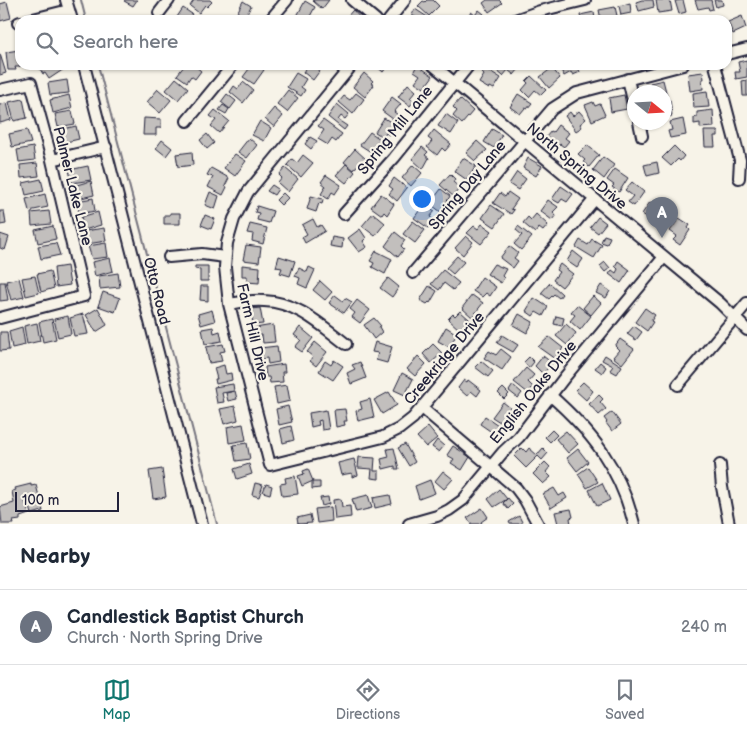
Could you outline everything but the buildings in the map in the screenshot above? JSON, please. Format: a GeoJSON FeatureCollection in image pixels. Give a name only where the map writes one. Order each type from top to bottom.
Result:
{"type":"FeatureCollection","features":[{"type":"Feature","properties":{"kind":"street"},"geometry":{"type":"LineString","coordinates":[[159,13],[169,0]]}},
{"type":"Feature","properties":{"kind":"street"},"geometry":{"type":"LineString","coordinates":[[274,15],[287,0]]}},
{"type":"Feature","properties":{"kind":"street"},"geometry":{"type":"LineString","coordinates":[[352,0],[370,15]]}},
{"type":"Feature","properties":{"kind":"street"},"geometry":{"type":"LineString","coordinates":[[393,15],[405,0]]}},
{"type":"Feature","properties":{"kind":"street"},"geometry":{"type":"LineString","coordinates":[[529,15],[585,0]]}},
{"type":"Feature","properties":{"kind":"street"},"geometry":{"type":"LineString","coordinates":[[49,15],[69,10]]}},
{"type":"Feature","properties":{"kind":"street"},"geometry":{"type":"LineString","coordinates":[[732,53],[747,49]]}},
{"type":"Feature","properties":{"kind":"street","name":"Otto Road"},"geometry":{"type":"LineString","coordinates":[[85,70],[202,524]]}},
{"type":"Feature","properties":{"kind":"street"},"geometry":{"type":"LineString","coordinates":[[187,121],[229,70]]}},
{"type":"Feature","properties":{"kind":"street","name":"Farm Hill Drive"},"geometry":{"type":"LineString","coordinates":[[270,465],[229,304],[225,282],[227,243],[234,219],[248,192],[348,70]]}},
{"type":"Feature","properties":{"kind":"street","name":"North Spring Drive"},"geometry":{"type":"LineString","coordinates":[[440,70],[720,303],[747,330]]}},
{"type":"Feature","properties":{"kind":"street","name":"Spring Mill Lane"},"geometry":{"type":"LineString","coordinates":[[344,214],[394,158],[464,70]]}},
{"type":"Feature","properties":{"kind":"street","name":"Spring Day Lane"},"geometry":{"type":"LineString","coordinates":[[413,272],[552,109],[564,100],[590,88],[663,70]]}},
{"type":"Feature","properties":{"kind":"street"},"geometry":{"type":"LineString","coordinates":[[716,70],[740,160],[739,178]]}},
{"type":"Feature","properties":{"kind":"street"},"geometry":{"type":"LineString","coordinates":[[628,79],[629,85]]}},
{"type":"Feature","properties":{"kind":"street","name":"Palmer Lake Lane"},"geometry":{"type":"LineString","coordinates":[[0,90],[30,83],[52,160],[84,296],[0,318]]}},
{"type":"Feature","properties":{"kind":"street"},"geometry":{"type":"LineString","coordinates":[[641,130],[642,136]]}},
{"type":"Feature","properties":{"kind":"street"},"geometry":{"type":"LineString","coordinates":[[52,160],[106,147]]}},
{"type":"Feature","properties":{"kind":"street","name":"Creekridge Drive"},"geometry":{"type":"LineString","coordinates":[[270,465],[383,437],[399,429],[422,408],[594,200]]}},
{"type":"Feature","properties":{"kind":"street"},"geometry":{"type":"LineString","coordinates":[[169,257],[202,254],[225,257]]}},
{"type":"Feature","properties":{"kind":"street","name":"English Oaks Drive"},"geometry":{"type":"LineString","coordinates":[[409,524],[437,516],[462,500],[519,436],[550,395],[664,258]]}},
{"type":"Feature","properties":{"kind":"street"},"geometry":{"type":"LineString","coordinates":[[229,304],[265,300],[291,307],[303,312],[346,344]]}},
{"type":"Feature","properties":{"kind":"street"},"geometry":{"type":"LineString","coordinates":[[678,385],[747,303]]}},
{"type":"Feature","properties":{"kind":"street"},"geometry":{"type":"LineString","coordinates":[[550,395],[584,427],[601,449],[619,481],[634,524]]}},
{"type":"Feature","properties":{"kind":"street"},"geometry":{"type":"LineString","coordinates":[[422,408],[516,488],[529,506],[538,524]]}},
{"type":"Feature","properties":{"kind":"street"},"geometry":{"type":"LineString","coordinates":[[720,465],[729,524]]}},
{"type":"Feature","properties":{"kind":"waterway"},"geometry":{"type":"LineString","coordinates":[[81,0],[85,15]]}},
{"type":"Feature","properties":{"kind":"waterway"},"geometry":{"type":"LineString","coordinates":[[99,70],[217,524]]}},
{"type":"Feature","properties":{"kind":"place","name":"Candlestick Baptist Church"},"geometry":{"type":"Point","coordinates":[662,238]}}]}
